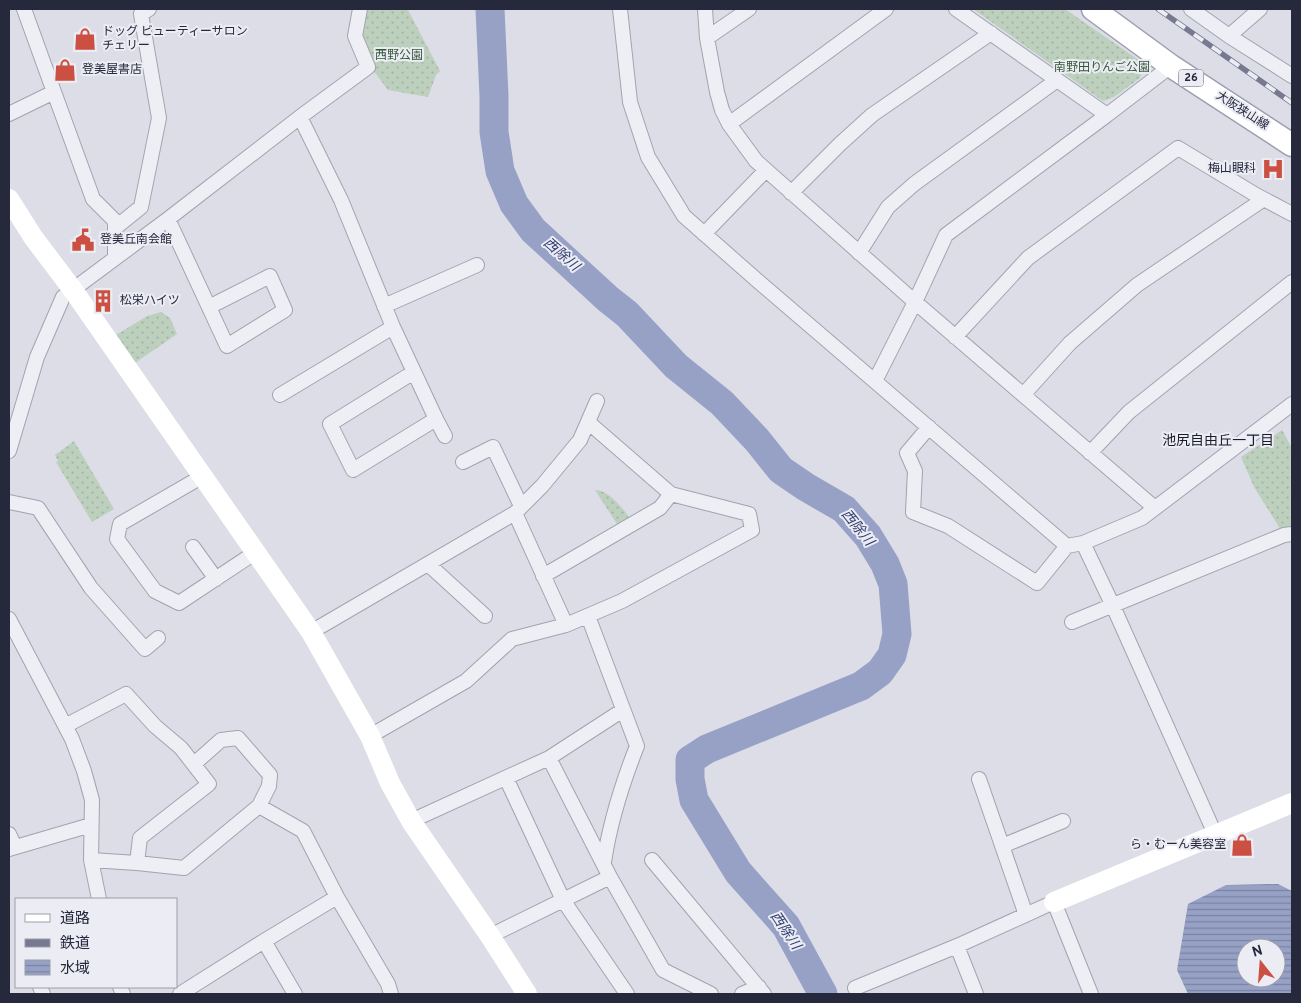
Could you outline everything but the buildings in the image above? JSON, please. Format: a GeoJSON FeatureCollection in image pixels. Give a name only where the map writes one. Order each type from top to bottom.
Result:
{"type":"FeatureCollection","features":[{"type":"Feature","properties":{"kind":"main road","name":"大阪狭山線"},"geometry":{"type":"LineString","coordinates":[[1093,9],[1171,66],[1292,145]]}},
{"type":"Feature","properties":{"kind":"street"},"geometry":{"type":"LineString","coordinates":[[24,9],[93,198],[115,221],[115,258]]}},
{"type":"Feature","properties":{"kind":"street"},"geometry":{"type":"LineString","coordinates":[[115,228],[141,207],[159,118],[141,14],[149,9]]}},
{"type":"Feature","properties":{"kind":"street"},"geometry":{"type":"LineString","coordinates":[[9,451],[37,357],[62,296],[73,290],[168,219],[368,67],[355,36],[360,9]]}},
{"type":"Feature","properties":{"kind":"street"},"geometry":{"type":"LineString","coordinates":[[620,9],[630,102],[648,157],[684,216],[758,282],[1067,546]]}},
{"type":"Feature","properties":{"kind":"street"},"geometry":{"type":"LineString","coordinates":[[705,9],[707,38],[717,92],[729,124],[756,161],[955,337],[1155,508]]}},
{"type":"Feature","properties":{"kind":"street"},"geometry":{"type":"LineString","coordinates":[[707,38],[749,9]]}},
{"type":"Feature","properties":{"kind":"street"},"geometry":{"type":"LineString","coordinates":[[729,124],[886,9]]}},
{"type":"Feature","properties":{"kind":"street"},"geometry":{"type":"LineString","coordinates":[[956,9],[1107,115]]}},
{"type":"Feature","properties":{"kind":"street"},"geometry":{"type":"LineString","coordinates":[[1191,9],[1292,76]]}},
{"type":"Feature","properties":{"kind":"street"},"geometry":{"type":"LineString","coordinates":[[1229,36],[1260,9]]}},
{"type":"Feature","properties":{"kind":"street"},"geometry":{"type":"LineString","coordinates":[[791,193],[872,115],[990,33]]}},
{"type":"Feature","properties":{"kind":"street"},"geometry":{"type":"LineString","coordinates":[[875,381],[946,235],[1171,66]]}},
{"type":"Feature","properties":{"kind":"street"},"geometry":{"type":"LineString","coordinates":[[859,253],[888,207],[914,184],[1057,80]]}},
{"type":"Feature","properties":{"kind":"street"},"geometry":{"type":"LineString","coordinates":[[9,114],[54,92]]}},
{"type":"Feature","properties":{"kind":"street"},"geometry":{"type":"LineString","coordinates":[[300,117],[341,200],[393,327],[445,436]]}},
{"type":"Feature","properties":{"kind":"street"},"geometry":{"type":"LineString","coordinates":[[955,337],[1028,258],[1178,148],[1292,214]]}},
{"type":"Feature","properties":{"kind":"street"},"geometry":{"type":"LineString","coordinates":[[704,234],[766,170]]}},
{"type":"Feature","properties":{"kind":"street"},"geometry":{"type":"LineString","coordinates":[[9,199],[311,632],[370,736],[390,783],[411,821],[490,936],[527,994]]}},
{"type":"Feature","properties":{"kind":"street"},"geometry":{"type":"LineString","coordinates":[[1023,395],[1070,343],[1137,285],[1264,199]]}},
{"type":"Feature","properties":{"kind":"street"},"geometry":{"type":"LineString","coordinates":[[168,219],[227,346],[285,310],[270,276],[209,307]]}},
{"type":"Feature","properties":{"kind":"street"},"geometry":{"type":"LineString","coordinates":[[384,306],[477,265]]}},
{"type":"Feature","properties":{"kind":"street"},"geometry":{"type":"LineString","coordinates":[[1090,452],[1129,412],[1292,282]]}},
{"type":"Feature","properties":{"kind":"street"},"geometry":{"type":"LineString","coordinates":[[280,396],[393,327]]}},
{"type":"Feature","properties":{"kind":"street"},"geometry":{"type":"LineString","coordinates":[[414,372],[330,424],[353,470],[436,419]]}},
{"type":"Feature","properties":{"kind":"street"},"geometry":{"type":"LineString","coordinates":[[311,632],[518,510],[542,486],[580,440],[597,401]]}},
{"type":"Feature","properties":{"kind":"street"},"geometry":{"type":"LineString","coordinates":[[928,427],[907,453],[915,471],[913,512],[948,526],[1037,583],[1067,546],[1083,543],[1142,518],[1292,404]]}},
{"type":"Feature","properties":{"kind":"street"},"geometry":{"type":"LineString","coordinates":[[370,736],[466,681],[512,639],[566,625],[630,597],[752,530],[749,514],[671,494],[588,422]]}},
{"type":"Feature","properties":{"kind":"street"},"geometry":{"type":"LineString","coordinates":[[463,462],[493,447],[544,576],[566,625]]}},
{"type":"Feature","properties":{"kind":"street"},"geometry":{"type":"LineString","coordinates":[[204,476],[120,524],[117,539],[155,591],[179,603],[256,552]]}},
{"type":"Feature","properties":{"kind":"street"},"geometry":{"type":"LineString","coordinates":[[544,576],[660,508],[671,494]]}},
{"type":"Feature","properties":{"kind":"street"},"geometry":{"type":"LineString","coordinates":[[9,502],[38,508],[91,588],[145,649],[158,638]]}},
{"type":"Feature","properties":{"kind":"street"},"geometry":{"type":"LineString","coordinates":[[1072,622],[1284,535],[1292,534]]}},
{"type":"Feature","properties":{"kind":"street"},"geometry":{"type":"LineString","coordinates":[[1083,543],[1215,834]]}},
{"type":"Feature","properties":{"kind":"street"},"geometry":{"type":"LineString","coordinates":[[193,547],[216,579]]}},
{"type":"Feature","properties":{"kind":"street"},"geometry":{"type":"LineString","coordinates":[[428,564],[485,616]]}},
{"type":"Feature","properties":{"kind":"street"},"geometry":{"type":"LineString","coordinates":[[588,616],[637,746],[623,783],[607,842],[604,862]]}},
{"type":"Feature","properties":{"kind":"street"},"geometry":{"type":"LineString","coordinates":[[9,619],[72,739],[84,771],[92,800],[91,860],[99,898]]}},
{"type":"Feature","properties":{"kind":"street"},"geometry":{"type":"LineString","coordinates":[[65,726],[126,694],[155,726],[181,748],[209,784],[140,838],[137,863]]}},
{"type":"Feature","properties":{"kind":"street"},"geometry":{"type":"LineString","coordinates":[[411,821],[549,758],[623,710]]}},
{"type":"Feature","properties":{"kind":"street"},"geometry":{"type":"LineString","coordinates":[[91,860],[184,868],[259,806],[269,786],[270,775],[238,738],[221,740],[194,764]]}},
{"type":"Feature","properties":{"kind":"street"},"geometry":{"type":"LineString","coordinates":[[549,758],[604,862],[610,877],[663,970],[711,994]]}},
{"type":"Feature","properties":{"kind":"street"},"geometry":{"type":"LineString","coordinates":[[506,778],[564,900],[628,994]]}},
{"type":"Feature","properties":{"kind":"street"},"geometry":{"type":"LineString","coordinates":[[979,779],[1026,915]]}},
{"type":"Feature","properties":{"kind":"street"},"geometry":{"type":"LineString","coordinates":[[855,988],[957,946],[1054,902],[1292,803]]}},
{"type":"Feature","properties":{"kind":"street"},"geometry":{"type":"LineString","coordinates":[[259,806],[303,831],[336,897],[388,984],[391,994]]}},
{"type":"Feature","properties":{"kind":"street"},"geometry":{"type":"LineString","coordinates":[[1002,846],[1063,821]]}},
{"type":"Feature","properties":{"kind":"street"},"geometry":{"type":"LineString","coordinates":[[9,834],[12,848],[91,825]]}},
{"type":"Feature","properties":{"kind":"street"},"geometry":{"type":"LineString","coordinates":[[652,860],[761,990],[742,994]]}},
{"type":"Feature","properties":{"kind":"street"},"geometry":{"type":"LineString","coordinates":[[490,936],[610,877]]}},
{"type":"Feature","properties":{"kind":"street"},"geometry":{"type":"LineString","coordinates":[[180,994],[336,897]]}},
{"type":"Feature","properties":{"kind":"street"},"geometry":{"type":"LineString","coordinates":[[1054,902],[1091,994]]}},
{"type":"Feature","properties":{"kind":"street"},"geometry":{"type":"LineString","coordinates":[[264,941],[296,994]]}},
{"type":"Feature","properties":{"kind":"street"},"geometry":{"type":"LineString","coordinates":[[957,946],[976,994]]}},
{"type":"Feature","properties":{"kind":"green space","name":"西野公園"},"geometry":{"type":"Polygon","coordinates":[[[366,9],[408,10],[440,71],[436,75],[428,97],[388,90],[373,70],[360,36],[366,9]]]}},
{"type":"Feature","properties":{"kind":"green space","name":"南野田りんご公園"},"geometry":{"type":"Polygon","coordinates":[[[973,9],[1065,9],[1143,63],[1140,78],[1114,97],[1103,101],[973,9]]]}},
{"type":"Feature","properties":{"kind":"green space"},"geometry":{"type":"Polygon","coordinates":[[[161,312],[170,318],[177,334],[135,363],[116,335],[147,316],[161,312]]]}},
{"type":"Feature","properties":{"kind":"green space"},"geometry":{"type":"Polygon","coordinates":[[[1282,430],[1292,448],[1292,530],[1284,535],[1254,487],[1241,457],[1282,430]]]}},
{"type":"Feature","properties":{"kind":"green space"},"geometry":{"type":"Polygon","coordinates":[[[74,441],[114,509],[92,522],[56,462],[58,461],[55,455],[74,441]]]}},
{"type":"Feature","properties":{"kind":"green space"},"geometry":{"type":"Polygon","coordinates":[[[595,490],[610,496],[629,517],[617,524],[595,490]]]}},
{"type":"Feature","properties":{"kind":"water"},"geometry":{"type":"Polygon","coordinates":[[[1278,884],[1292,891],[1292,994],[1188,994],[1177,970],[1188,904],[1226,885],[1278,884]]]}},
{"type":"Feature","properties":{"kind":"waterway","name":"西除川"},"geometry":{"type":"LineString","coordinates":[[490,9],[494,132],[500,171],[514,204],[533,230],[627,314],[676,366],[722,403],[757,440],[781,470],[844,509],[868,536],[885,564],[893,584],[897,634],[892,655],[880,672],[861,686],[707,749],[690,760],[690,779],[694,800],[738,872],[786,926],[823,994]]}},
{"type":"Feature","properties":{"kind":"railway"},"geometry":{"type":"LineString","coordinates":[[1158,9],[1292,103]]}},
{"type":"Feature","properties":{"kind":"place","name":"ドッグ ビューティーサロン チェリー"},"geometry":{"type":"Point","coordinates":[85,39]}},
{"type":"Feature","properties":{"kind":"place","name":"登美屋書店"},"geometry":{"type":"Point","coordinates":[65,70]}},
{"type":"Feature","properties":{"kind":"place","name":"梅山眼科"},"geometry":{"type":"Point","coordinates":[1273,169]}},
{"type":"Feature","properties":{"kind":"place","name":"登美丘南会館"},"geometry":{"type":"Point","coordinates":[83,240]}},
{"type":"Feature","properties":{"kind":"place","name":"松栄ハイツ"},"geometry":{"type":"Point","coordinates":[103,301]}},
{"type":"Feature","properties":{"kind":"place","name":"ら・むーん美容室"},"geometry":{"type":"Point","coordinates":[1242,845]}},
{"type":"Feature","properties":{"kind":"district","name":"池尻自由丘一丁目"},"geometry":{"type":"Point","coordinates":[1218,441]}}]}
